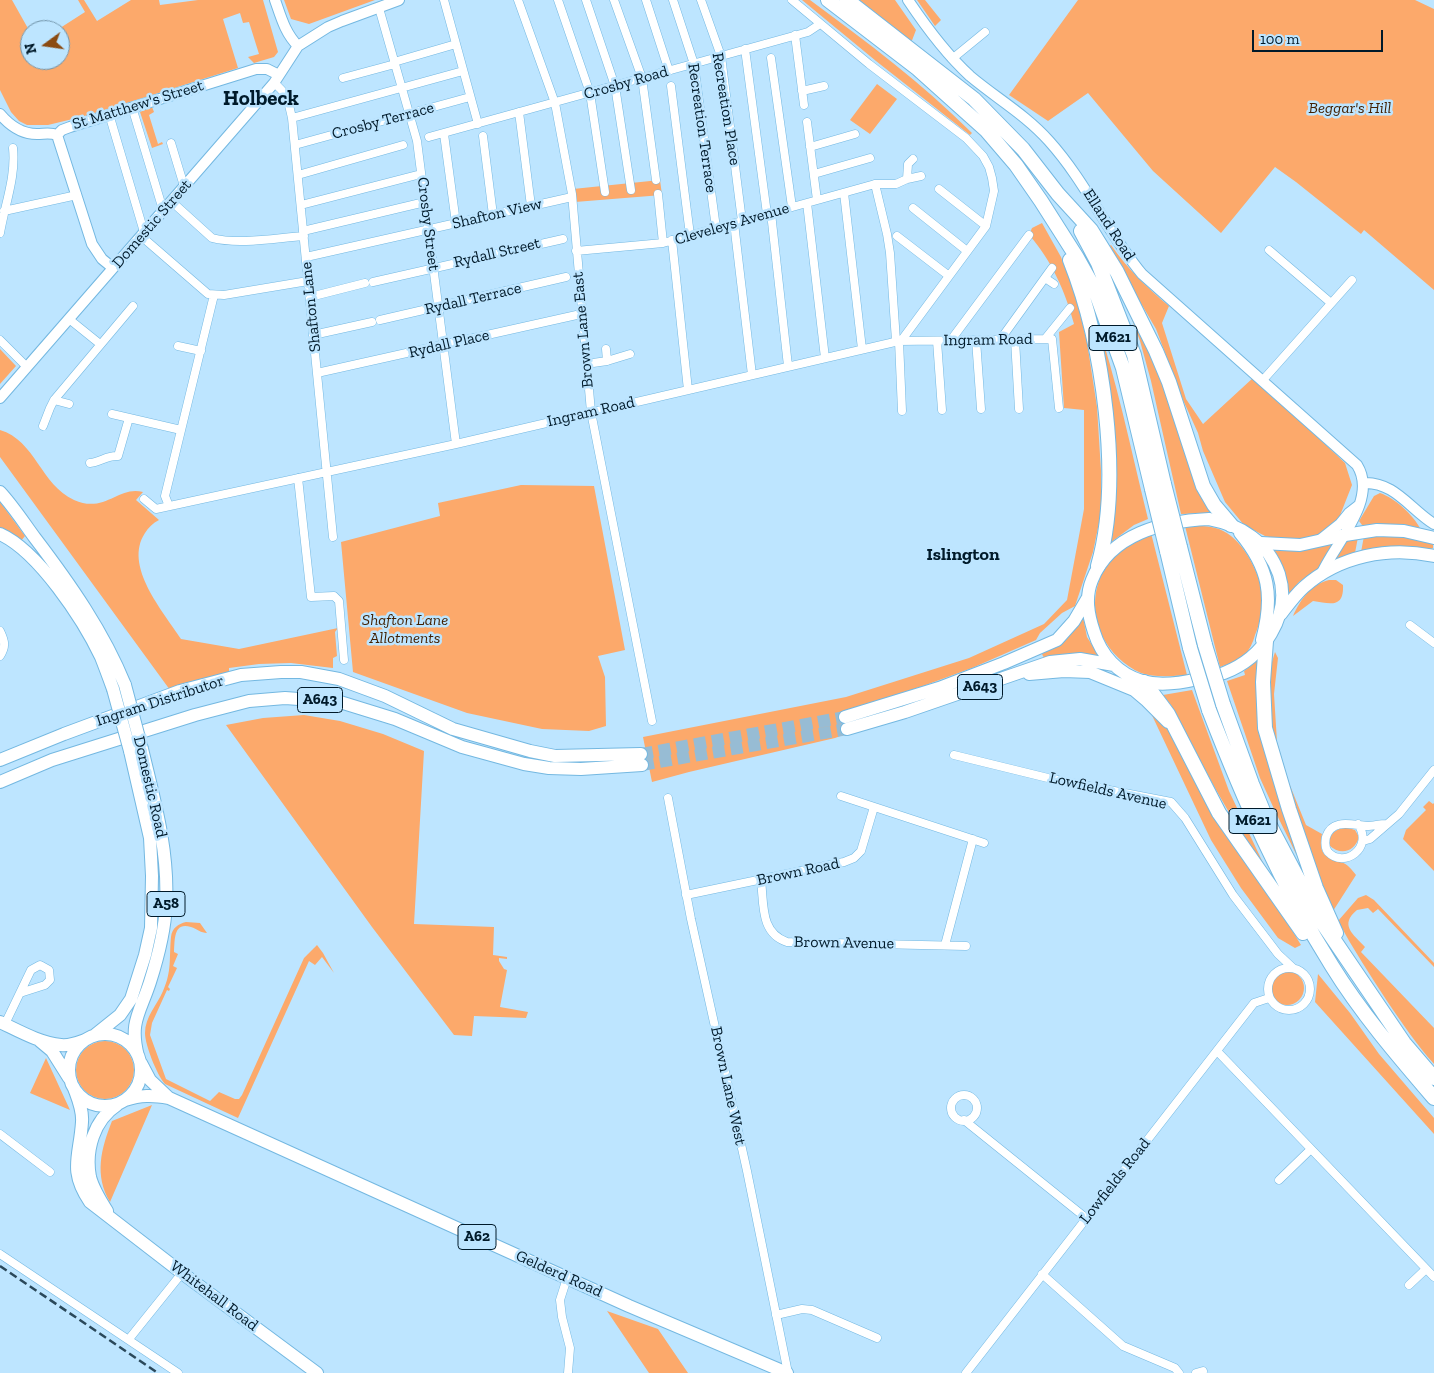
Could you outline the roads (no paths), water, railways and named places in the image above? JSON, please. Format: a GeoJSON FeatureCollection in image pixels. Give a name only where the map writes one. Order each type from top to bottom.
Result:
{"type":"FeatureCollection","features":[{"type":"Feature","properties":{"kind":"highway","name":"M621"},"geometry":{"type":"LineString","coordinates":[[828,0],[918,69],[986,130],[1016,165],[1042,201],[1095,290],[1123,368],[1158,487],[1173,549],[1190,648],[1209,710],[1255,826],[1305,930]]}},
{"type":"Feature","properties":{"kind":"highway","name":"M621"},"geometry":{"type":"LineString","coordinates":[[847,0],[974,99],[1023,149],[1058,194],[1098,263],[1124,325],[1141,382],[1158,487]]}},
{"type":"Feature","properties":{"kind":"highway"},"geometry":{"type":"LineString","coordinates":[[1058,194],[1090,230],[1117,272],[1142,321],[1169,382],[1203,486],[1214,505],[1231,524]]}},
{"type":"Feature","properties":{"kind":"highway"},"geometry":{"type":"LineString","coordinates":[[1042,201],[1068,254],[1080,285],[1100,370],[1106,424],[1109,506],[1105,542],[1098,566]]}},
{"type":"Feature","properties":{"kind":"highway","name":"M621"},"geometry":{"type":"LineString","coordinates":[[1173,549],[1223,704],[1266,818],[1347,959],[1404,1043],[1434,1078]]}},
{"type":"Feature","properties":{"kind":"highway"},"geometry":{"type":"LineString","coordinates":[[1263,644],[1262,682],[1265,728],[1289,809],[1316,888],[1322,913]]}},
{"type":"Feature","properties":{"kind":"highway"},"geometry":{"type":"LineString","coordinates":[[1144,682],[1168,714],[1219,813],[1368,1017],[1434,1098]]}},
{"type":"Feature","properties":{"kind":"main road","name":"Domestic Road"},"geometry":{"type":"LineString","coordinates":[[0,492],[55,564],[99,629],[114,657],[136,750],[162,838],[167,902],[164,932],[134,1027],[134,1040],[139,1059]]}},
{"type":"Feature","properties":{"kind":"main road"},"geometry":{"type":"LineString","coordinates":[[1281,614],[1282,596],[1280,579],[1272,558],[1261,542],[1231,524],[1208,519],[1178,522],[1153,528],[1114,547],[1098,566],[1091,582],[1087,599],[1095,637],[1101,649],[1114,665],[1144,682],[1186,682],[1224,673],[1248,658],[1263,644],[1281,614],[1303,588],[1321,575],[1347,562],[1376,553],[1412,551],[1434,556]]}},
{"type":"Feature","properties":{"kind":"main road"},"geometry":{"type":"LineString","coordinates":[[1231,524],[1254,551],[1265,576],[1269,596],[1268,620],[1263,644]]}},
{"type":"Feature","properties":{"kind":"main road"},"geometry":{"type":"LineString","coordinates":[[1261,542],[1300,545],[1345,535],[1389,530],[1415,533],[1434,538]]}},
{"type":"Feature","properties":{"kind":"main road","name":"Domestic Road"},"geometry":{"type":"LineString","coordinates":[[0,534],[18,545],[36,561],[59,588],[120,687]]}},
{"type":"Feature","properties":{"kind":"main road","name":"A643"},"geometry":{"type":"LineString","coordinates":[[1087,599],[1074,621],[1057,640],[1004,663],[846,723],[905,712],[1050,662],[1080,659],[1114,665]]}},
{"type":"Feature","properties":{"kind":"main road"},"geometry":{"type":"LineString","coordinates":[[998,680],[1024,674],[1064,671],[1090,672],[1134,690],[1148,700],[1176,732]]}},
{"type":"Feature","properties":{"kind":"main road","name":"Ingram Distributor"},"geometry":{"type":"LineString","coordinates":[[0,760],[64,734],[199,685],[241,675],[281,672],[301,672],[339,679],[385,696],[453,729],[530,751],[555,756],[642,759],[581,769],[548,768],[524,764],[462,747],[395,719],[340,702],[285,698],[249,701],[195,715],[52,760],[0,782]]}},
{"type":"Feature","properties":{"kind":"main road"},"geometry":{"type":"LineString","coordinates":[[0,754],[64,734]]}},
{"type":"Feature","properties":{"kind":"main road","name":"Domestic Road"},"geometry":{"type":"LineString","coordinates":[[91,1037],[120,1015],[131,999],[145,955],[150,928],[152,876],[150,838],[136,750]]}},
{"type":"Feature","properties":{"kind":"main road","name":"A58"},"geometry":{"type":"LineString","coordinates":[[2,1023],[37,1039],[52,1052],[72,1084]]}},
{"type":"Feature","properties":{"kind":"main road"},"geometry":{"type":"LineString","coordinates":[[37,1039],[61,1045],[71,1045],[91,1037],[114,1035],[132,1046],[139,1059]]}},
{"type":"Feature","properties":{"kind":"main road"},"geometry":{"type":"LineString","coordinates":[[91,1037],[79,1045],[73,1053],[70,1062],[72,1084],[79,1095],[88,1102],[99,1106],[110,1106],[123,1101]]}},
{"type":"Feature","properties":{"kind":"main road","name":"Gelderd Road"},"geometry":{"type":"LineString","coordinates":[[139,1059],[150,1080],[168,1098]]}},
{"type":"Feature","properties":{"kind":"main road","name":"A58"},"geometry":{"type":"LineString","coordinates":[[123,1101],[136,1089],[140,1079],[139,1059]]}},
{"type":"Feature","properties":{"kind":"main road","name":"Whitehall Road"},"geometry":{"type":"LineString","coordinates":[[72,1084],[82,1110],[83,1121],[77,1154],[78,1178],[90,1202],[317,1373]]}},
{"type":"Feature","properties":{"kind":"main road","name":"Gelderd Road"},"geometry":{"type":"LineString","coordinates":[[123,1101],[137,1096],[150,1095],[168,1098],[567,1278],[788,1373]]}},
{"type":"Feature","properties":{"kind":"main road","name":"Whitehall Road"},"geometry":{"type":"LineString","coordinates":[[111,1218],[92,1184],[89,1157],[91,1141],[102,1116],[123,1101]]}},
{"type":"Feature","properties":{"kind":"street"},"geometry":{"type":"LineString","coordinates":[[275,0],[285,28],[290,38],[298,46],[328,28],[399,0]]}},
{"type":"Feature","properties":{"kind":"street"},"geometry":{"type":"LineString","coordinates":[[444,0],[478,124]]}},
{"type":"Feature","properties":{"kind":"street","name":"Brown Lane East"},"geometry":{"type":"LineString","coordinates":[[518,0],[555,102],[572,197],[591,412],[652,721]]}},
{"type":"Feature","properties":{"kind":"street"},"geometry":{"type":"LineString","coordinates":[[558,0],[590,93],[605,192]]}},
{"type":"Feature","properties":{"kind":"street"},"geometry":{"type":"LineString","coordinates":[[586,0],[615,86],[631,190]]}},
{"type":"Feature","properties":{"kind":"street"},"geometry":{"type":"LineString","coordinates":[[614,0],[642,78],[656,180]]}},
{"type":"Feature","properties":{"kind":"street"},"geometry":{"type":"LineString","coordinates":[[646,0],[669,71]]}},
{"type":"Feature","properties":{"kind":"street","name":"Recreation Terrace"},"geometry":{"type":"LineString","coordinates":[[673,0],[694,64],[716,228]]}},
{"type":"Feature","properties":{"kind":"street","name":"Recreation Place"},"geometry":{"type":"LineString","coordinates":[[701,0],[720,56],[742,221]]}},
{"type":"Feature","properties":{"kind":"street"},"geometry":{"type":"LineString","coordinates":[[792,0],[869,64],[974,146],[983,156],[989,167],[994,191],[986,226],[898,341]]}},
{"type":"Feature","properties":{"kind":"street","name":"Elland Road"},"geometry":{"type":"LineString","coordinates":[[908,0],[952,59],[986,89],[1020,113],[1047,138],[1091,196],[1099,213],[1125,253],[1142,274],[1353,460],[1360,470],[1363,483]]}},
{"type":"Feature","properties":{"kind":"street","name":"Crosby Street"},"geometry":{"type":"LineString","coordinates":[[379,8],[417,141],[456,444]]}},
{"type":"Feature","properties":{"kind":"street","name":"Crosby Road"},"geometry":{"type":"LineString","coordinates":[[429,138],[795,36],[808,32],[820,24]]}},
{"type":"Feature","properties":{"kind":"street"},"geometry":{"type":"LineString","coordinates":[[952,59],[985,32]]}},
{"type":"Feature","properties":{"kind":"street"},"geometry":{"type":"LineString","coordinates":[[795,36],[804,105]]}},
{"type":"Feature","properties":{"kind":"street"},"geometry":{"type":"LineString","coordinates":[[344,78],[456,44]]}},
{"type":"Feature","properties":{"kind":"street","name":"Domestic Street"},"geometry":{"type":"LineString","coordinates":[[0,398],[227,139],[276,79],[298,46]]}},
{"type":"Feature","properties":{"kind":"street"},"geometry":{"type":"LineString","coordinates":[[744,49],[769,213],[788,366]]}},
{"type":"Feature","properties":{"kind":"street"},"geometry":{"type":"LineString","coordinates":[[771,58],[792,207]]}},
{"type":"Feature","properties":{"kind":"street","name":"St Matthew's Street"},"geometry":{"type":"LineString","coordinates":[[57,135],[70,126],[256,69],[267,69],[276,79]]}},
{"type":"Feature","properties":{"kind":"street"},"geometry":{"type":"LineString","coordinates":[[292,118],[463,70]]}},
{"type":"Feature","properties":{"kind":"street","name":"Shafton Lane"},"geometry":{"type":"LineString","coordinates":[[276,79],[287,97],[292,118],[333,536]]}},
{"type":"Feature","properties":{"kind":"street"},"geometry":{"type":"LineString","coordinates":[[671,86],[690,235]]}},
{"type":"Feature","properties":{"kind":"street"},"geometry":{"type":"LineString","coordinates":[[802,91],[824,86]]}},
{"type":"Feature","properties":{"kind":"street","name":"Crosby Terrace"},"geometry":{"type":"LineString","coordinates":[[295,145],[470,97]]}},
{"type":"Feature","properties":{"kind":"street"},"geometry":{"type":"LineString","coordinates":[[132,107],[163,210]]}},
{"type":"Feature","properties":{"kind":"street"},"geometry":{"type":"LineString","coordinates":[[519,112],[531,206]]}},
{"type":"Feature","properties":{"kind":"street"},"geometry":{"type":"LineString","coordinates":[[0,114],[8,123],[21,131],[36,134],[53,133],[57,135],[92,244],[102,259],[113,268]]}},
{"type":"Feature","properties":{"kind":"street"},"geometry":{"type":"LineString","coordinates":[[109,114],[143,234],[202,290],[214,295],[308,281]]}},
{"type":"Feature","properties":{"kind":"street"},"geometry":{"type":"LineString","coordinates":[[806,122],[817,200]]}},
{"type":"Feature","properties":{"kind":"street"},"geometry":{"type":"LineString","coordinates":[[444,134],[456,223]]}},
{"type":"Feature","properties":{"kind":"street"},"geometry":{"type":"LineString","coordinates":[[810,147],[855,134]]}},
{"type":"Feature","properties":{"kind":"street"},"geometry":{"type":"LineString","coordinates":[[483,136],[493,215]]}},
{"type":"Feature","properties":{"kind":"street"},"geometry":{"type":"LineString","coordinates":[[171,143],[184,186]]}},
{"type":"Feature","properties":{"kind":"street"},"geometry":{"type":"LineString","coordinates":[[298,175],[403,145]]}},
{"type":"Feature","properties":{"kind":"street"},"geometry":{"type":"LineString","coordinates":[[0,233],[14,174],[13,148]]}},
{"type":"Feature","properties":{"kind":"street"},"geometry":{"type":"LineString","coordinates":[[814,174],[870,158]]}},
{"type":"Feature","properties":{"kind":"street"},"geometry":{"type":"LineString","coordinates":[[913,159],[908,164],[907,179],[921,176]]}},
{"type":"Feature","properties":{"kind":"street"},"geometry":{"type":"LineString","coordinates":[[301,205],[421,174]]}},
{"type":"Feature","properties":{"kind":"street","name":"Cleveleys Avenue"},"geometry":{"type":"LineString","coordinates":[[576,251],[663,243],[844,192],[875,184],[896,184],[907,179]]}},
{"type":"Feature","properties":{"kind":"street"},"geometry":{"type":"LineString","coordinates":[[875,184],[889,244],[902,411]]}},
{"type":"Feature","properties":{"kind":"street"},"geometry":{"type":"LineString","coordinates":[[939,189],[986,226]]}},
{"type":"Feature","properties":{"kind":"street"},"geometry":{"type":"LineString","coordinates":[[844,192],[862,349]]}},
{"type":"Feature","properties":{"kind":"street"},"geometry":{"type":"LineString","coordinates":[[4,211],[77,194]]}},
{"type":"Feature","properties":{"kind":"street"},"geometry":{"type":"LineString","coordinates":[[658,194],[663,243]]}},
{"type":"Feature","properties":{"kind":"street","name":"Shafton View"},"geometry":{"type":"LineString","coordinates":[[306,258],[572,197]]}},
{"type":"Feature","properties":{"kind":"street"},"geometry":{"type":"LineString","coordinates":[[171,201],[212,238],[219,240],[247,240],[303,233],[425,202]]}},
{"type":"Feature","properties":{"kind":"street"},"geometry":{"type":"LineString","coordinates":[[807,203],[825,358]]}},
{"type":"Feature","properties":{"kind":"street"},"geometry":{"type":"LineString","coordinates":[[913,208],[967,251]]}},
{"type":"Feature","properties":{"kind":"street"},"geometry":{"type":"LineString","coordinates":[[734,223],[752,375]]}},
{"type":"Feature","properties":{"kind":"street"},"geometry":{"type":"LineString","coordinates":[[897,236],[948,276]]}},
{"type":"Feature","properties":{"kind":"street","name":"Rydall Street"},"geometry":{"type":"LineString","coordinates":[[310,296],[563,239]]}},
{"type":"Feature","properties":{"kind":"street"},"geometry":{"type":"LineString","coordinates":[[672,240],[688,390]]}},
{"type":"Feature","properties":{"kind":"street"},"geometry":{"type":"LineString","coordinates":[[952,340],[1029,240]]}},
{"type":"Feature","properties":{"kind":"street"},"geometry":{"type":"LineString","coordinates":[[1270,250],[1331,304]]}},
{"type":"Feature","properties":{"kind":"street"},"geometry":{"type":"LineString","coordinates":[[1000,340],[1052,268]]}},
{"type":"Feature","properties":{"kind":"street","name":"Rydall Terrace"},"geometry":{"type":"LineString","coordinates":[[313,335],[566,277]]}},
{"type":"Feature","properties":{"kind":"street"},"geometry":{"type":"LineString","coordinates":[[1045,278],[1054,284]]}},
{"type":"Feature","properties":{"kind":"street"},"geometry":{"type":"LineString","coordinates":[[1263,380],[1352,280]]}},
{"type":"Feature","properties":{"kind":"street"},"geometry":{"type":"LineString","coordinates":[[169,506],[165,496],[214,295]]}},
{"type":"Feature","properties":{"kind":"street"},"geometry":{"type":"LineString","coordinates":[[43,426],[54,400],[132,306]]}},
{"type":"Feature","properties":{"kind":"street"},"geometry":{"type":"LineString","coordinates":[[1045,339],[1070,308]]}},
{"type":"Feature","properties":{"kind":"street","name":"Rydall Place"},"geometry":{"type":"LineString","coordinates":[[317,373],[581,314]]}},
{"type":"Feature","properties":{"kind":"street"},"geometry":{"type":"LineString","coordinates":[[1062,318],[1069,323]]}},
{"type":"Feature","properties":{"kind":"street"},"geometry":{"type":"LineString","coordinates":[[69,319],[100,344]]}},
{"type":"Feature","properties":{"kind":"street"},"geometry":{"type":"LineString","coordinates":[[1045,339],[1052,340],[1059,408]]}},
{"type":"Feature","properties":{"kind":"street","name":"Ingram Road"},"geometry":{"type":"LineString","coordinates":[[144,499],[156,509],[456,444],[898,341],[1045,339]]}},
{"type":"Feature","properties":{"kind":"street"},"geometry":{"type":"LineString","coordinates":[[0,340],[27,367]]}},
{"type":"Feature","properties":{"kind":"street"},"geometry":{"type":"LineString","coordinates":[[976,340],[981,409]]}},
{"type":"Feature","properties":{"kind":"street"},"geometry":{"type":"LineString","coordinates":[[1015,340],[1019,409]]}},
{"type":"Feature","properties":{"kind":"street"},"geometry":{"type":"LineString","coordinates":[[937,341],[942,410]]}},
{"type":"Feature","properties":{"kind":"street"},"geometry":{"type":"LineString","coordinates":[[178,346],[201,351]]}},
{"type":"Feature","properties":{"kind":"street"},"geometry":{"type":"LineString","coordinates":[[606,349],[607,361]]}},
{"type":"Feature","properties":{"kind":"street"},"geometry":{"type":"LineString","coordinates":[[586,364],[607,361],[630,354]]}},
{"type":"Feature","properties":{"kind":"street"},"geometry":{"type":"LineString","coordinates":[[54,400],[69,404]]}},
{"type":"Feature","properties":{"kind":"street"},"geometry":{"type":"LineString","coordinates":[[112,414],[181,430]]}},
{"type":"Feature","properties":{"kind":"street"},"geometry":{"type":"LineString","coordinates":[[90,463],[98,462],[110,455],[118,456],[129,418]]}},
{"type":"Feature","properties":{"kind":"street"},"geometry":{"type":"LineString","coordinates":[[298,478],[311,597],[329,596],[337,598],[339,601],[344,660]]}},
{"type":"Feature","properties":{"kind":"street"},"geometry":{"type":"LineString","coordinates":[[1321,575],[1325,565],[1354,521],[1363,483],[1376,483],[1391,489],[1432,523]]}},
{"type":"Feature","properties":{"kind":"street"},"geometry":{"type":"LineString","coordinates":[[1319,540],[1340,524],[1358,506]]}},
{"type":"Feature","properties":{"kind":"street"},"geometry":{"type":"LineString","coordinates":[[1410,625],[1434,643]]}},
{"type":"Feature","properties":{"kind":"street"},"geometry":{"type":"LineString","coordinates":[[0,631],[5,647],[0,656]]}},
{"type":"Feature","properties":{"kind":"street","name":"Lowfields Avenue"},"geometry":{"type":"LineString","coordinates":[[954,755],[1052,779],[1171,802],[1185,818],[1233,895],[1278,954],[1294,968]]}},
{"type":"Feature","properties":{"kind":"street"},"geometry":{"type":"LineString","coordinates":[[1364,841],[1370,839],[1404,808],[1434,770]]}},
{"type":"Feature","properties":{"kind":"street"},"geometry":{"type":"LineString","coordinates":[[841,796],[984,843]]}},
{"type":"Feature","properties":{"kind":"street","name":"Brown Lane West"},"geometry":{"type":"LineString","coordinates":[[668,798],[686,895],[788,1373]]}},
{"type":"Feature","properties":{"kind":"street","name":"Brown Road"},"geometry":{"type":"LineString","coordinates":[[686,895],[844,862],[854,858],[861,851],[874,807]]}},
{"type":"Feature","properties":{"kind":"street"},"geometry":{"type":"LineString","coordinates":[[1358,824],[1364,841],[1358,851],[1348,858],[1336,857],[1329,853],[1325,840],[1328,832],[1333,828],[1344,823],[1358,824],[1367,826],[1386,824]]}},
{"type":"Feature","properties":{"kind":"street"},"geometry":{"type":"LineString","coordinates":[[945,945],[972,839]]}},
{"type":"Feature","properties":{"kind":"street","name":"Brown Avenue"},"geometry":{"type":"LineString","coordinates":[[761,880],[766,923],[771,933],[778,939],[787,942],[966,946]]}},
{"type":"Feature","properties":{"kind":"street"},"geometry":{"type":"LineString","coordinates":[[1275,972],[1281,969],[1294,968],[1304,974],[1308,980],[1310,992],[1304,1004],[1294,1010],[1287,1010],[1276,1006],[1269,998],[1268,984],[1275,972],[1278,954]]}},
{"type":"Feature","properties":{"kind":"street"},"geometry":{"type":"LineString","coordinates":[[2,1023],[20,993]]}},
{"type":"Feature","properties":{"kind":"street","name":"Lowfields Road"},"geometry":{"type":"LineString","coordinates":[[966,1373],[1254,1003],[1269,998]]}},
{"type":"Feature","properties":{"kind":"street"},"geometry":{"type":"LineString","coordinates":[[1217,1051],[1434,1277]]}},
{"type":"Feature","properties":{"kind":"street"},"geometry":{"type":"LineString","coordinates":[[964,1120],[1086,1218]]}},
{"type":"Feature","properties":{"kind":"street"},"geometry":{"type":"LineString","coordinates":[[0,1134],[50,1172]]}},
{"type":"Feature","properties":{"kind":"street"},"geometry":{"type":"LineString","coordinates":[[1279,1180],[1311,1149]]}},
{"type":"Feature","properties":{"kind":"street"},"geometry":{"type":"LineString","coordinates":[[0,1254],[178,1373]]}},
{"type":"Feature","properties":{"kind":"street"},"geometry":{"type":"LineString","coordinates":[[1409,1285],[1426,1269]]}},
{"type":"Feature","properties":{"kind":"street"},"geometry":{"type":"LineString","coordinates":[[129,1339],[182,1273]]}},
{"type":"Feature","properties":{"kind":"street"},"geometry":{"type":"LineString","coordinates":[[1042,1274],[1123,1346],[1175,1368],[1179,1373]]}},
{"type":"Feature","properties":{"kind":"street"},"geometry":{"type":"LineString","coordinates":[[567,1278],[560,1300],[562,1317],[570,1348],[568,1373]]}},
{"type":"Feature","properties":{"kind":"street"},"geometry":{"type":"LineString","coordinates":[[776,1315],[802,1308],[812,1310],[877,1338]]}},
{"type":"Feature","properties":{"kind":"tunnel"},"geometry":{"type":"LineString","coordinates":[[641,754],[845,717]]}},
{"type":"Feature","properties":{"kind":"tunnel"},"geometry":{"type":"LineString","coordinates":[[642,765],[847,729]]}},
{"type":"Feature","properties":{"kind":"railway"},"geometry":{"type":"LineString","coordinates":[[0,1266],[158,1373]]}},
{"type":"Feature","properties":{"kind":"district","name":"Holbeck"},"geometry":{"type":"Point","coordinates":[261,99]}},
{"type":"Feature","properties":{"kind":"district","name":"Islington"},"geometry":{"type":"Point","coordinates":[963,555]}},
{"type":"Feature","properties":{"kind":"park label","name":"Beggar's Hill"},"geometry":{"type":"Point","coordinates":[1350,108]}},
{"type":"Feature","properties":{"kind":"park label","name":"Shafton Lane Allotments"},"geometry":{"type":"Point","coordinates":[405,629]}}]}
